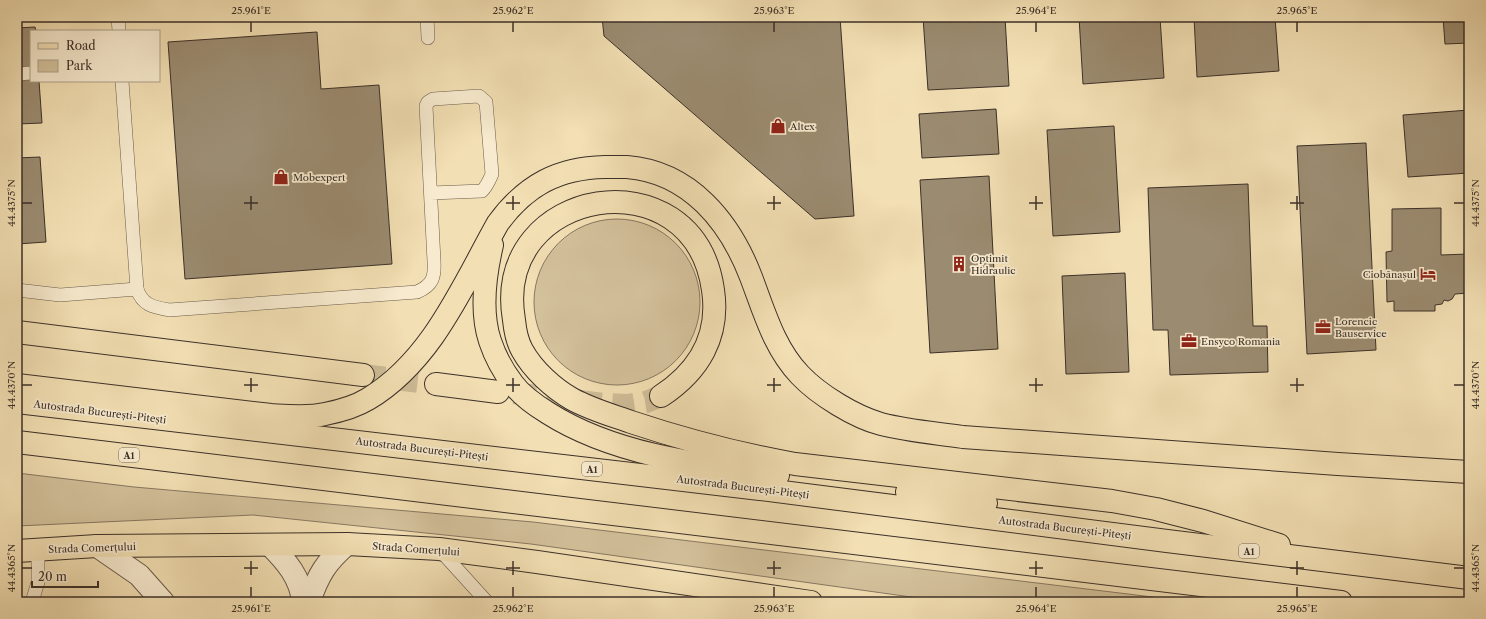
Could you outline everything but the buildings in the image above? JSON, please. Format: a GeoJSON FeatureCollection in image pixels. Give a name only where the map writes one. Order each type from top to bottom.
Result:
{"type":"FeatureCollection","features":[{"type":"Feature","properties":{"kind":"main road"},"geometry":{"type":"LineString","coordinates":[[17,385],[271,415],[323,415],[346,409],[367,400],[385,387],[406,370],[430,342],[498,223],[510,206],[530,189],[549,178],[570,171],[595,168],[627,167],[657,173],[683,185],[704,201],[723,224],[740,251],[769,327],[778,346],[800,375],[837,404],[881,424],[963,437],[1331,464],[1469,472]]}},
{"type":"Feature","properties":{"kind":"main road"},"geometry":{"type":"LineString","coordinates":[[661,396],[686,377],[698,362],[707,345],[713,323],[715,303],[708,268],[702,250],[691,236],[676,222],[660,211],[642,205],[624,202],[593,204],[560,216],[545,226],[524,252],[517,267],[514,282],[512,314],[515,331],[521,349],[532,365],[544,378],[559,390],[590,407],[657,431],[702,444],[788,463],[1104,500],[1156,509],[1203,521],[1332,561]]}},
{"type":"Feature","properties":{"kind":"main road"},"geometry":{"type":"LineString","coordinates":[[498,223],[491,246],[485,290],[485,313],[490,340],[502,368],[513,385],[533,404],[560,421],[584,432],[612,442],[663,457],[699,464],[1066,514],[1167,541]]}},
{"type":"Feature","properties":{"kind":"main road"},"geometry":{"type":"LineString","coordinates":[[17,332],[363,375]]}},
{"type":"Feature","properties":{"kind":"main road"},"geometry":{"type":"LineString","coordinates":[[436,384],[498,392]]}},
{"type":"Feature","properties":{"kind":"main road","name":"Autostrada București-Pitești"},"geometry":{"type":"LineString","coordinates":[[17,402],[760,489],[1469,578]]}},
{"type":"Feature","properties":{"kind":"main road","name":"A1"},"geometry":{"type":"LineString","coordinates":[[17,442],[1341,602]]}},
{"type":"Feature","properties":{"kind":"main road"},"geometry":{"type":"LineString","coordinates":[[17,455],[140,469],[240,468]]}},
{"type":"Feature","properties":{"kind":"main road","name":"Strada Comerțului"},"geometry":{"type":"LineString","coordinates":[[27,550],[97,546],[347,544],[438,549],[811,602]]}},
{"type":"Feature","properties":{"kind":"street"},"geometry":{"type":"LineString","coordinates":[[309,602],[314,587],[324,568],[335,554],[347,544]]}},
{"type":"Feature","properties":{"kind":"street"},"geometry":{"type":"LineString","coordinates":[[270,545],[285,560],[295,574],[302,592],[303,602]]}},
{"type":"Feature","properties":{"kind":"street"},"geometry":{"type":"LineString","coordinates":[[97,546],[139,575],[163,602]]}},
{"type":"Feature","properties":{"kind":"lane"},"geometry":{"type":"LineString","coordinates":[[118,17],[119,30]]}},
{"type":"Feature","properties":{"kind":"lane"},"geometry":{"type":"LineString","coordinates":[[427,17],[428,38]]}},
{"type":"Feature","properties":{"kind":"lane"},"geometry":{"type":"LineString","coordinates":[[17,74],[30,73]]}},
{"type":"Feature","properties":{"kind":"lane"},"geometry":{"type":"LineString","coordinates":[[122,82],[137,289],[143,301],[154,306],[169,310],[417,292],[424,289],[429,285],[435,271],[426,106],[428,102],[433,99],[479,96],[486,102],[492,174],[490,181],[482,190],[431,193]]}},
{"type":"Feature","properties":{"kind":"lane"},"geometry":{"type":"LineString","coordinates":[[17,290],[60,295],[137,289]]}},
{"type":"Feature","properties":{"kind":"lane"},"geometry":{"type":"LineString","coordinates":[[438,549],[488,602]]}},
{"type":"Feature","properties":{"kind":"lane"},"geometry":{"type":"LineString","coordinates":[[27,550],[38,582],[32,602]]}},
{"type":"Feature","properties":{"kind":"green space"},"geometry":{"type":"Polygon","coordinates":[[[617,219],[641,223],[656,229],[669,238],[681,250],[690,263],[696,278],[700,302],[696,326],[690,341],[681,354],[669,366],[656,375],[641,381],[617,385],[593,381],[578,375],[565,366],[553,354],[544,341],[538,326],[534,302],[538,278],[544,263],[553,250],[565,238],[578,229],[593,223],[617,219]]]}},
{"type":"Feature","properties":{"kind":"green space"},"geometry":{"type":"Polygon","coordinates":[[[17,473],[134,487],[533,522],[1194,602],[947,602],[531,544],[253,515],[17,526],[17,473]]]}},
{"type":"Feature","properties":{"kind":"tunnel"},"geometry":{"type":"LineString","coordinates":[[363,375],[436,384]]}},
{"type":"Feature","properties":{"kind":"tunnel"},"geometry":{"type":"LineString","coordinates":[[514,393],[605,404],[627,405],[646,402],[661,396]]}},
{"type":"Feature","properties":{"kind":"place","name":"Altex"},"geometry":{"type":"Point","coordinates":[778,126]}},
{"type":"Feature","properties":{"kind":"place","name":"Mobexpert"},"geometry":{"type":"Point","coordinates":[281,177]}},
{"type":"Feature","properties":{"kind":"place","name":"Optimit Hidraulic"},"geometry":{"type":"Point","coordinates":[959,264]}},
{"type":"Feature","properties":{"kind":"place","name":"Ciobănașul"},"geometry":{"type":"Point","coordinates":[1428,274]}},
{"type":"Feature","properties":{"kind":"place","name":"Lorencic Bauservice"},"geometry":{"type":"Point","coordinates":[1323,327]}},
{"type":"Feature","properties":{"kind":"place","name":"Ensyco Romania"},"geometry":{"type":"Point","coordinates":[1189,341]}}]}
